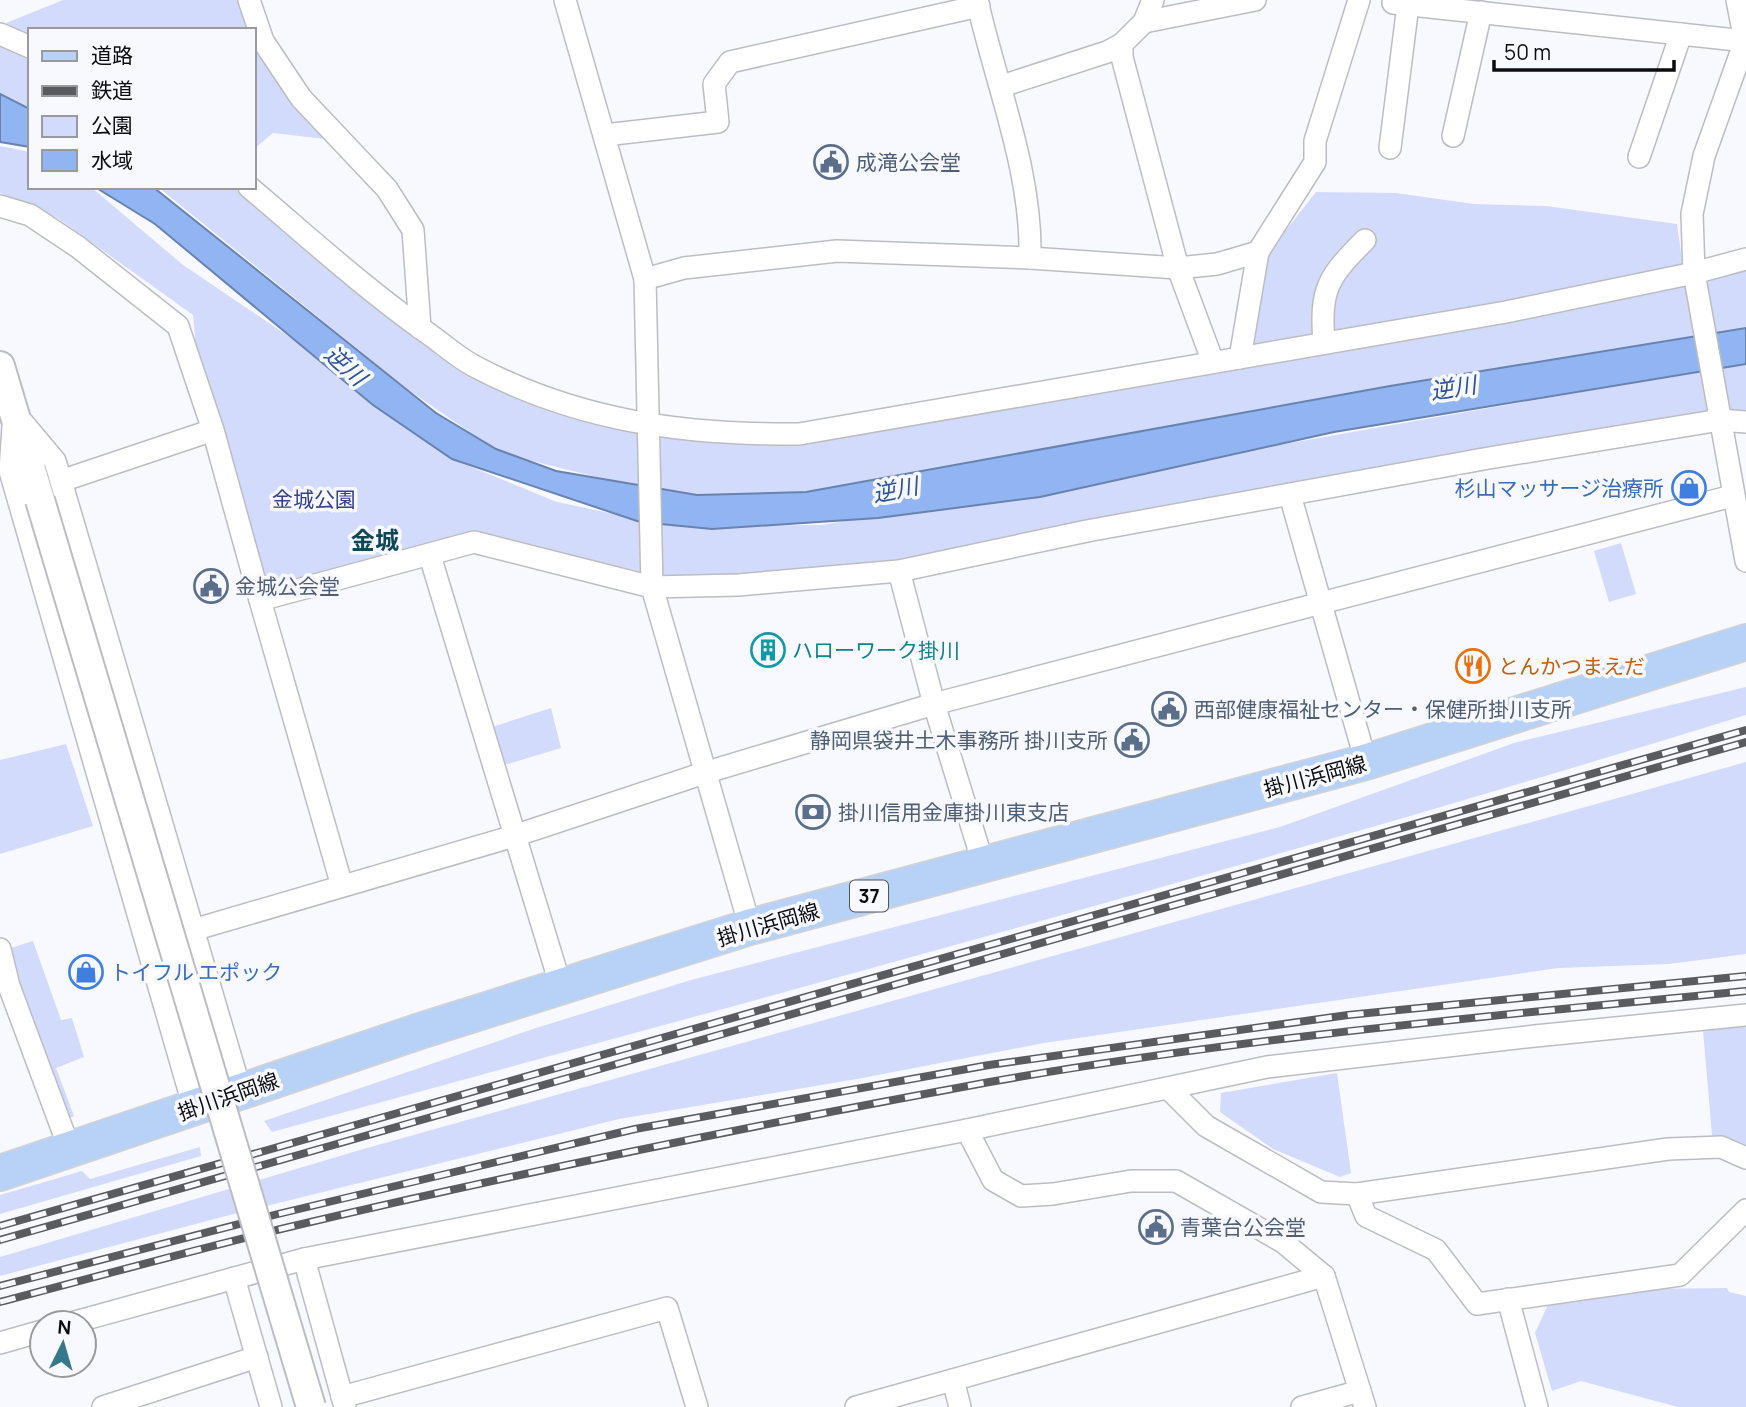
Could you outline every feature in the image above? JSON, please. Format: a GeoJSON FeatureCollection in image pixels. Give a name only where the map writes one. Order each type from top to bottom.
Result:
{"type":"FeatureCollection","features":[{"type":"Feature","properties":{"kind":"main road","name":"掛川浜岡線"},"geometry":{"type":"LineString","coordinates":[[0,1174],[241,1092],[750,927],[1366,762],[1746,642]]}},
{"type":"Feature","properties":{"kind":"street"},"geometry":{"type":"LineString","coordinates":[[248,0],[263,41],[302,99],[387,189],[413,230],[420,328]]}},
{"type":"Feature","properties":{"kind":"street"},"geometry":{"type":"LineString","coordinates":[[565,0],[606,135],[645,279],[652,587],[750,927]]}},
{"type":"Feature","properties":{"kind":"street"},"geometry":{"type":"LineString","coordinates":[[1002,86],[1107,52],[1122,44],[1144,22],[1153,0]]}},
{"type":"Feature","properties":{"kind":"street"},"geometry":{"type":"LineString","coordinates":[[1144,22],[1255,0]]}},
{"type":"Feature","properties":{"kind":"street"},"geometry":{"type":"LineString","coordinates":[[1240,358],[1258,252],[1315,162],[1315,141],[1359,0]]}},
{"type":"Feature","properties":{"kind":"street"},"geometry":{"type":"LineString","coordinates":[[1368,0],[1746,41]]}},
{"type":"Feature","properties":{"kind":"street"},"geometry":{"type":"LineString","coordinates":[[1737,0],[1746,41],[1704,156],[1692,214],[1694,273],[1732,496],[1746,561]]}},
{"type":"Feature","properties":{"kind":"street"},"geometry":{"type":"LineString","coordinates":[[606,135],[718,122],[714,84],[730,62],[978,3],[1002,86],[1031,226],[1030,258]]}},
{"type":"Feature","properties":{"kind":"street"},"geometry":{"type":"LineString","coordinates":[[1390,148],[1399,3]]}},
{"type":"Feature","properties":{"kind":"street"},"geometry":{"type":"LineString","coordinates":[[1453,136],[1481,12]]}},
{"type":"Feature","properties":{"kind":"street"},"geometry":{"type":"LineString","coordinates":[[0,34],[28,46]]}},
{"type":"Feature","properties":{"kind":"street"},"geometry":{"type":"LineString","coordinates":[[1639,157],[1681,34]]}},
{"type":"Feature","properties":{"kind":"street"},"geometry":{"type":"LineString","coordinates":[[1122,44],[1122,57],[1178,268],[1213,362]]}},
{"type":"Feature","properties":{"kind":"street"},"geometry":{"type":"LineString","coordinates":[[251,189],[420,328],[472,365],[541,397],[649,426],[723,434],[799,434],[1506,312],[1694,273],[1746,258]]}},
{"type":"Feature","properties":{"kind":"street"},"geometry":{"type":"LineString","coordinates":[[0,206],[30,215],[78,247],[178,326],[213,430],[342,886]]}},
{"type":"Feature","properties":{"kind":"street"},"geometry":{"type":"LineString","coordinates":[[1324,343],[1322,315],[1326,287],[1339,266],[1365,240]]}},
{"type":"Feature","properties":{"kind":"street"},"geometry":{"type":"LineString","coordinates":[[645,279],[684,268],[837,251],[1030,258],[1178,268],[1217,264],[1258,252]]}},
{"type":"Feature","properties":{"kind":"street"},"geometry":{"type":"LineString","coordinates":[[0,366],[311,1407]]}},
{"type":"Feature","properties":{"kind":"street"},"geometry":{"type":"LineString","coordinates":[[14,412],[55,461],[241,1092]]}},
{"type":"Feature","properties":{"kind":"street"},"geometry":{"type":"LineString","coordinates":[[14,412],[9,471],[194,1108]]}},
{"type":"Feature","properties":{"kind":"street"},"geometry":{"type":"LineString","coordinates":[[260,600],[474,542],[652,587],[738,585],[899,572],[1087,531],[1489,458],[1720,420],[1746,422]]}},
{"type":"Feature","properties":{"kind":"street"},"geometry":{"type":"LineString","coordinates":[[61,481],[213,430]]}},
{"type":"Feature","properties":{"kind":"street"},"geometry":{"type":"LineString","coordinates":[[1290,495],[1366,762]]}},
{"type":"Feature","properties":{"kind":"street"},"geometry":{"type":"LineString","coordinates":[[193,930],[514,836],[704,773],[934,704],[1732,496]]}},
{"type":"Feature","properties":{"kind":"street"},"geometry":{"type":"LineString","coordinates":[[430,556],[561,987]]}},
{"type":"Feature","properties":{"kind":"street"},"geometry":{"type":"LineString","coordinates":[[899,572],[934,704],[984,866]]}},
{"type":"Feature","properties":{"kind":"street"},"geometry":{"type":"LineString","coordinates":[[0,948],[5,987],[70,1150]]}},
{"type":"Feature","properties":{"kind":"street"},"geometry":{"type":"LineString","coordinates":[[98,1316],[304,1259],[1170,1090],[1267,1067],[1535,1035],[1746,1015]]}},
{"type":"Feature","properties":{"kind":"street"},"geometry":{"type":"LineString","coordinates":[[1170,1090],[1206,1126],[1321,1192],[1357,1194],[1668,1149],[1721,1147],[1746,1158]]}},
{"type":"Feature","properties":{"kind":"street"},"geometry":{"type":"LineString","coordinates":[[967,1130],[993,1180],[1021,1196],[1053,1194],[1131,1181],[1176,1181],[1254,1224],[1308,1260],[1324,1276],[1363,1399],[1302,1407]]}},
{"type":"Feature","properties":{"kind":"street"},"geometry":{"type":"LineString","coordinates":[[1357,1194],[1366,1216],[1436,1250],[1477,1304],[1680,1275],[1746,1210]]}},
{"type":"Feature","properties":{"kind":"street"},"geometry":{"type":"LineString","coordinates":[[304,1259],[344,1402],[667,1308],[697,1407]]}},
{"type":"Feature","properties":{"kind":"street"},"geometry":{"type":"LineString","coordinates":[[856,1407],[1324,1276]]}},
{"type":"Feature","properties":{"kind":"street"},"geometry":{"type":"LineString","coordinates":[[234,1278],[271,1407]]}},
{"type":"Feature","properties":{"kind":"street"},"geometry":{"type":"LineString","coordinates":[[1508,1299],[1537,1407]]}},
{"type":"Feature","properties":{"kind":"street"},"geometry":{"type":"LineString","coordinates":[[0,1343],[28,1335]]}},
{"type":"Feature","properties":{"kind":"street"},"geometry":{"type":"LineString","coordinates":[[103,1407],[257,1357]]}},
{"type":"Feature","properties":{"kind":"street"},"geometry":{"type":"LineString","coordinates":[[953,1380],[960,1407]]}},
{"type":"Feature","properties":{"kind":"green space"},"geometry":{"type":"Polygon","coordinates":[[[63,0],[241,0],[342,141],[273,133],[256,147],[256,28],[28,28],[28,35],[6,23],[63,0]]]}},
{"type":"Feature","properties":{"kind":"green space"},"geometry":{"type":"Polygon","coordinates":[[[0,35],[28,47],[28,108],[0,98],[0,35]]]}},
{"type":"Feature","properties":{"kind":"green space","name":"金城公園"},"geometry":{"type":"Polygon","coordinates":[[[0,146],[28,152],[28,189],[93,189],[183,265],[303,346],[452,459],[557,502],[671,526],[822,525],[1746,363],[1746,410],[841,572],[663,576],[464,533],[280,584],[260,580],[196,347],[193,315],[59,219],[0,193],[0,146]]]}},
{"type":"Feature","properties":{"kind":"green space"},"geometry":{"type":"Polygon","coordinates":[[[160,189],[240,189],[470,374],[578,411],[806,432],[1746,258],[1746,328],[1458,375],[806,492],[697,495],[609,480],[524,459],[490,446],[403,386],[160,189]]]}},
{"type":"Feature","properties":{"kind":"green space"},"geometry":{"type":"Polygon","coordinates":[[[1316,192],[1396,193],[1474,204],[1546,206],[1677,224],[1683,267],[1247,349],[1264,258],[1316,192]]]}},
{"type":"Feature","properties":{"kind":"green space"},"geometry":{"type":"Polygon","coordinates":[[[1621,543],[1636,594],[1609,602],[1594,551],[1621,543]]]}},
{"type":"Feature","properties":{"kind":"green space"},"geometry":{"type":"Polygon","coordinates":[[[1746,687],[1746,715],[1379,825],[1011,930],[272,1132],[264,1121],[536,1028],[691,980],[1280,827],[1514,743],[1746,687]]]}},
{"type":"Feature","properties":{"kind":"green space"},"geometry":{"type":"Polygon","coordinates":[[[551,708],[561,748],[501,766],[489,728],[551,708]]]}},
{"type":"Feature","properties":{"kind":"green space"},"geometry":{"type":"Polygon","coordinates":[[[66,744],[93,826],[0,854],[0,760],[66,744]]]}},
{"type":"Feature","properties":{"kind":"green space"},"geometry":{"type":"Polygon","coordinates":[[[1746,762],[1746,954],[1669,964],[1558,968],[1044,1043],[857,1079],[619,1119],[222,1217],[0,1276],[0,1257],[360,1150],[1746,762]]]}},
{"type":"Feature","properties":{"kind":"green space"},"geometry":{"type":"Polygon","coordinates":[[[33,941],[61,1020],[72,1018],[84,1057],[56,1068],[74,1116],[63,1121],[1,951],[33,941]]]}},
{"type":"Feature","properties":{"kind":"green space"},"geometry":{"type":"Polygon","coordinates":[[[1746,1016],[1746,1154],[1712,1135],[1702,1019],[1746,1016]]]}},
{"type":"Feature","properties":{"kind":"green space"},"geometry":{"type":"Polygon","coordinates":[[[1337,1073],[1351,1173],[1340,1177],[1273,1149],[1220,1112],[1221,1093],[1337,1073]]]}},
{"type":"Feature","properties":{"kind":"green space"},"geometry":{"type":"Polygon","coordinates":[[[200,1147],[201,1156],[0,1214],[0,1195],[82,1171],[90,1179],[200,1147]]]}},
{"type":"Feature","properties":{"kind":"green space"},"geometry":{"type":"Polygon","coordinates":[[[1727,1288],[1729,1292],[1746,1296],[1746,1407],[1678,1407],[1581,1381],[1552,1391],[1535,1333],[1551,1298],[1632,1289],[1727,1288]]]}},
{"type":"Feature","properties":{"kind":"water"},"geometry":{"type":"Polygon","coordinates":[[[0,94],[28,108],[28,147],[0,142],[0,94]]]}},
{"type":"Feature","properties":{"kind":"water","name":"逆川"},"geometry":{"type":"Polygon","coordinates":[[[98,189],[156,189],[436,413],[496,449],[556,471],[697,495],[806,492],[1390,386],[1746,328],[1746,364],[1334,432],[1040,497],[878,518],[712,529],[640,522],[452,459],[373,405],[155,224],[98,189]]]}},
{"type":"Feature","properties":{"kind":"railway"},"geometry":{"type":"LineString","coordinates":[[0,1226],[1746,730]]}},
{"type":"Feature","properties":{"kind":"railway"},"geometry":{"type":"LineString","coordinates":[[0,1240],[1746,742]]}},
{"type":"Feature","properties":{"kind":"railway"},"geometry":{"type":"LineString","coordinates":[[0,1286],[278,1214],[635,1129],[989,1065],[1348,1015],[1746,976]]}},
{"type":"Feature","properties":{"kind":"railway"},"geometry":{"type":"LineString","coordinates":[[0,1302],[249,1237],[459,1188],[721,1133],[984,1083],[1269,1041],[1746,991]]}},
{"type":"Feature","properties":{"kind":"place","name":"成滝公会堂"},"geometry":{"type":"Point","coordinates":[831,162]}},
{"type":"Feature","properties":{"kind":"place","name":"杉山マッサージ治療所"},"geometry":{"type":"Point","coordinates":[1689,488]}},
{"type":"Feature","properties":{"kind":"place","name":"金城公会堂"},"geometry":{"type":"Point","coordinates":[211,586]}},
{"type":"Feature","properties":{"kind":"place","name":"ハローワーク掛川"},"geometry":{"type":"Point","coordinates":[768,650]}},
{"type":"Feature","properties":{"kind":"place","name":"とんかつまえだ"},"geometry":{"type":"Point","coordinates":[1473,666]}},
{"type":"Feature","properties":{"kind":"place","name":"西部健康福祉センター・保健所掛川支所"},"geometry":{"type":"Point","coordinates":[1169,709]}},
{"type":"Feature","properties":{"kind":"place","name":"静岡県袋井土木事務所 掛川支所"},"geometry":{"type":"Point","coordinates":[1132,740]}},
{"type":"Feature","properties":{"kind":"place","name":"掛川信用金庫掛川東支店"},"geometry":{"type":"Point","coordinates":[813,812]}},
{"type":"Feature","properties":{"kind":"place","name":"トイフル エポック"},"geometry":{"type":"Point","coordinates":[86,972]}},
{"type":"Feature","properties":{"kind":"place","name":"青葉台公会堂"},"geometry":{"type":"Point","coordinates":[1156,1227]}},
{"type":"Feature","properties":{"kind":"district","name":"金城"},"geometry":{"type":"Point","coordinates":[375,539]}}]}
